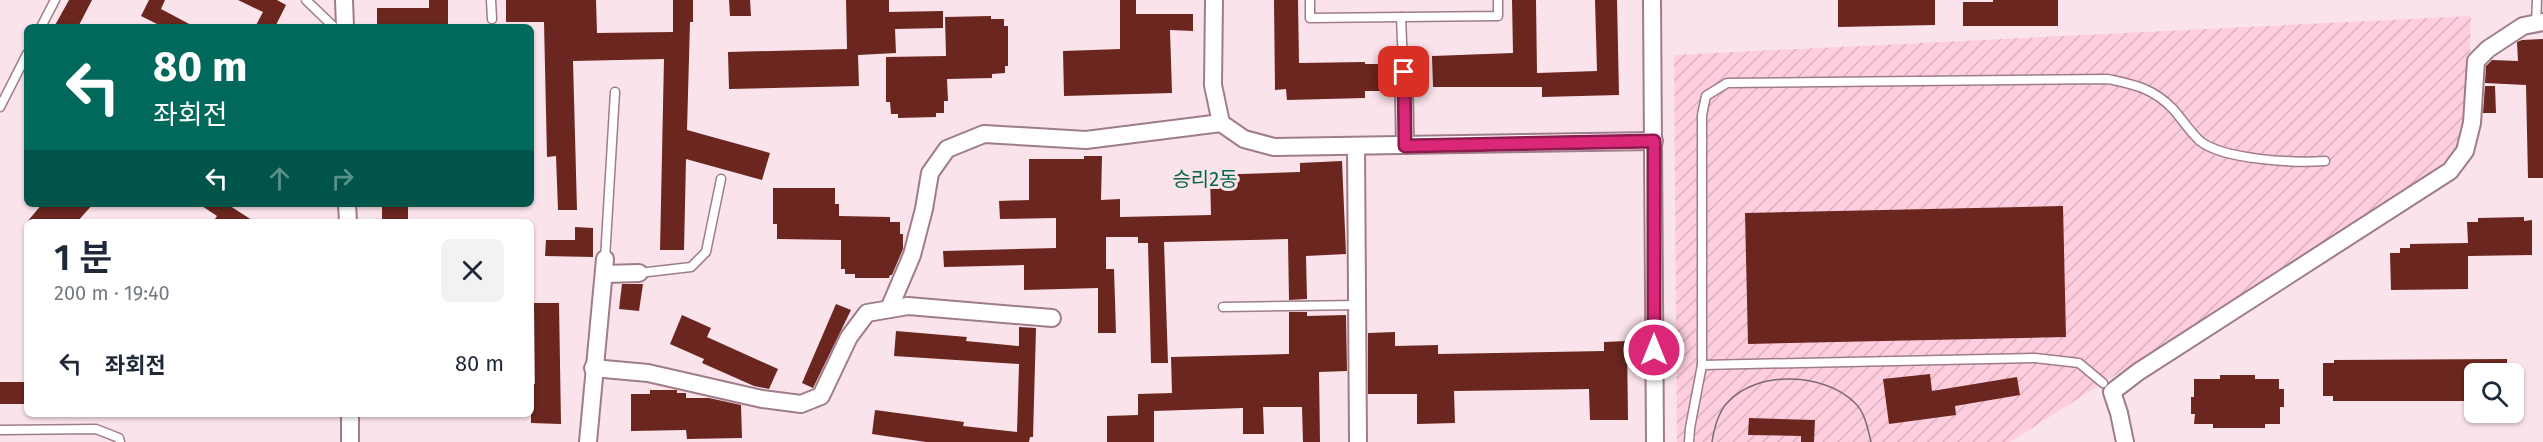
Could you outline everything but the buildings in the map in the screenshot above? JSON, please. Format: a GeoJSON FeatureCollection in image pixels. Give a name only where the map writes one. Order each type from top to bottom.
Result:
{"type":"FeatureCollection","features":[{"type":"Feature","properties":{"kind":"street"},"geometry":{"type":"LineString","coordinates":[[344,0],[345,24]]}},
{"type":"Feature","properties":{"kind":"street"},"geometry":{"type":"LineString","coordinates":[[1214,0],[1213,86],[1221,123]]}},
{"type":"Feature","properties":{"kind":"street"},"geometry":{"type":"LineString","coordinates":[[1652,0],[1655,442]]}},
{"type":"Feature","properties":{"kind":"street"},"geometry":{"type":"LineString","coordinates":[[2125,442],[2119,413],[2108,388],[2138,372],[2450,171],[2465,152],[2472,123],[2476,61],[2488,49],[2523,26],[2539,23]]}},
{"type":"Feature","properties":{"kind":"street"},"geometry":{"type":"LineString","coordinates":[[1404,90],[1405,146]]}},
{"type":"Feature","properties":{"kind":"street"},"geometry":{"type":"LineString","coordinates":[[889,309],[912,255],[924,209],[930,172],[947,149],[984,134],[1086,140],[1221,123],[1244,139],[1274,147],[1654,141]]}},
{"type":"Feature","properties":{"kind":"street"},"geometry":{"type":"LineString","coordinates":[[1356,146],[1358,442]]}},
{"type":"Feature","properties":{"kind":"street"},"geometry":{"type":"LineString","coordinates":[[588,442],[593,368],[605,267],[639,273]]}},
{"type":"Feature","properties":{"kind":"street"},"geometry":{"type":"LineString","coordinates":[[593,368],[648,373],[762,399],[801,404],[821,396],[849,337],[867,314],[908,306],[1052,318]]}},
{"type":"Feature","properties":{"kind":"street"},"geometry":{"type":"LineString","coordinates":[[350,417],[350,442]]}},
{"type":"Feature","properties":{"kind":"lane"},"geometry":{"type":"LineString","coordinates":[[43,24],[55,0]]}},
{"type":"Feature","properties":{"kind":"lane"},"geometry":{"type":"LineString","coordinates":[[306,0],[331,24]]}},
{"type":"Feature","properties":{"kind":"lane"},"geometry":{"type":"LineString","coordinates":[[492,0],[492,19]]}},
{"type":"Feature","properties":{"kind":"lane"},"geometry":{"type":"LineString","coordinates":[[1310,0],[1310,18],[1498,16],[1498,0]]}},
{"type":"Feature","properties":{"kind":"lane"},"geometry":{"type":"LineString","coordinates":[[2537,0],[2539,23]]}},
{"type":"Feature","properties":{"kind":"lane"},"geometry":{"type":"LineString","coordinates":[[1401,17],[1404,90]]}},
{"type":"Feature","properties":{"kind":"lane"},"geometry":{"type":"LineString","coordinates":[[0,107],[24,60]]}},
{"type":"Feature","properties":{"kind":"lane"},"geometry":{"type":"LineString","coordinates":[[1689,442],[1702,365],[1702,115],[1706,96],[1727,83],[2108,79],[2146,88],[2172,108],[2200,141],[2220,153],[2246,157],[2325,161]]}},
{"type":"Feature","properties":{"kind":"lane"},"geometry":{"type":"LineString","coordinates":[[605,267],[615,92]]}},
{"type":"Feature","properties":{"kind":"lane"},"geometry":{"type":"LineString","coordinates":[[639,273],[691,267],[706,252],[721,179]]}},
{"type":"Feature","properties":{"kind":"lane"},"geometry":{"type":"LineString","coordinates":[[1223,307],[1357,304]]}},
{"type":"Feature","properties":{"kind":"lane"},"geometry":{"type":"LineString","coordinates":[[1702,365],[2035,358],[2079,363],[2108,388]]}},
{"type":"Feature","properties":{"kind":"lane"},"geometry":{"type":"LineString","coordinates":[[0,430],[96,429],[118,438],[120,442]]}},
{"type":"Feature","properties":{"kind":"shaded area"},"geometry":{"type":"Polygon","coordinates":[[[2471,16],[2468,119],[2457,150],[2418,183],[2010,442],[1677,442],[1674,55],[2471,16]]]}},
{"type":"Feature","properties":{"kind":"tram line"},"geometry":{"type":"LineString","coordinates":[[1712,442],[1721,411],[1740,392],[1755,384],[1791,379],[1827,386],[1842,393],[1855,403],[1864,416],[1871,442]]}},
{"type":"Feature","properties":{"kind":"district","name":"승리2동"},"geometry":{"type":"Point","coordinates":[1205,179]}},
{"type":"Feature","properties":{"kind":"route"},"geometry":{"type":"LineString","coordinates":[[1404,72],[1405,146],[1654,141],[1654,350]]}}]}
